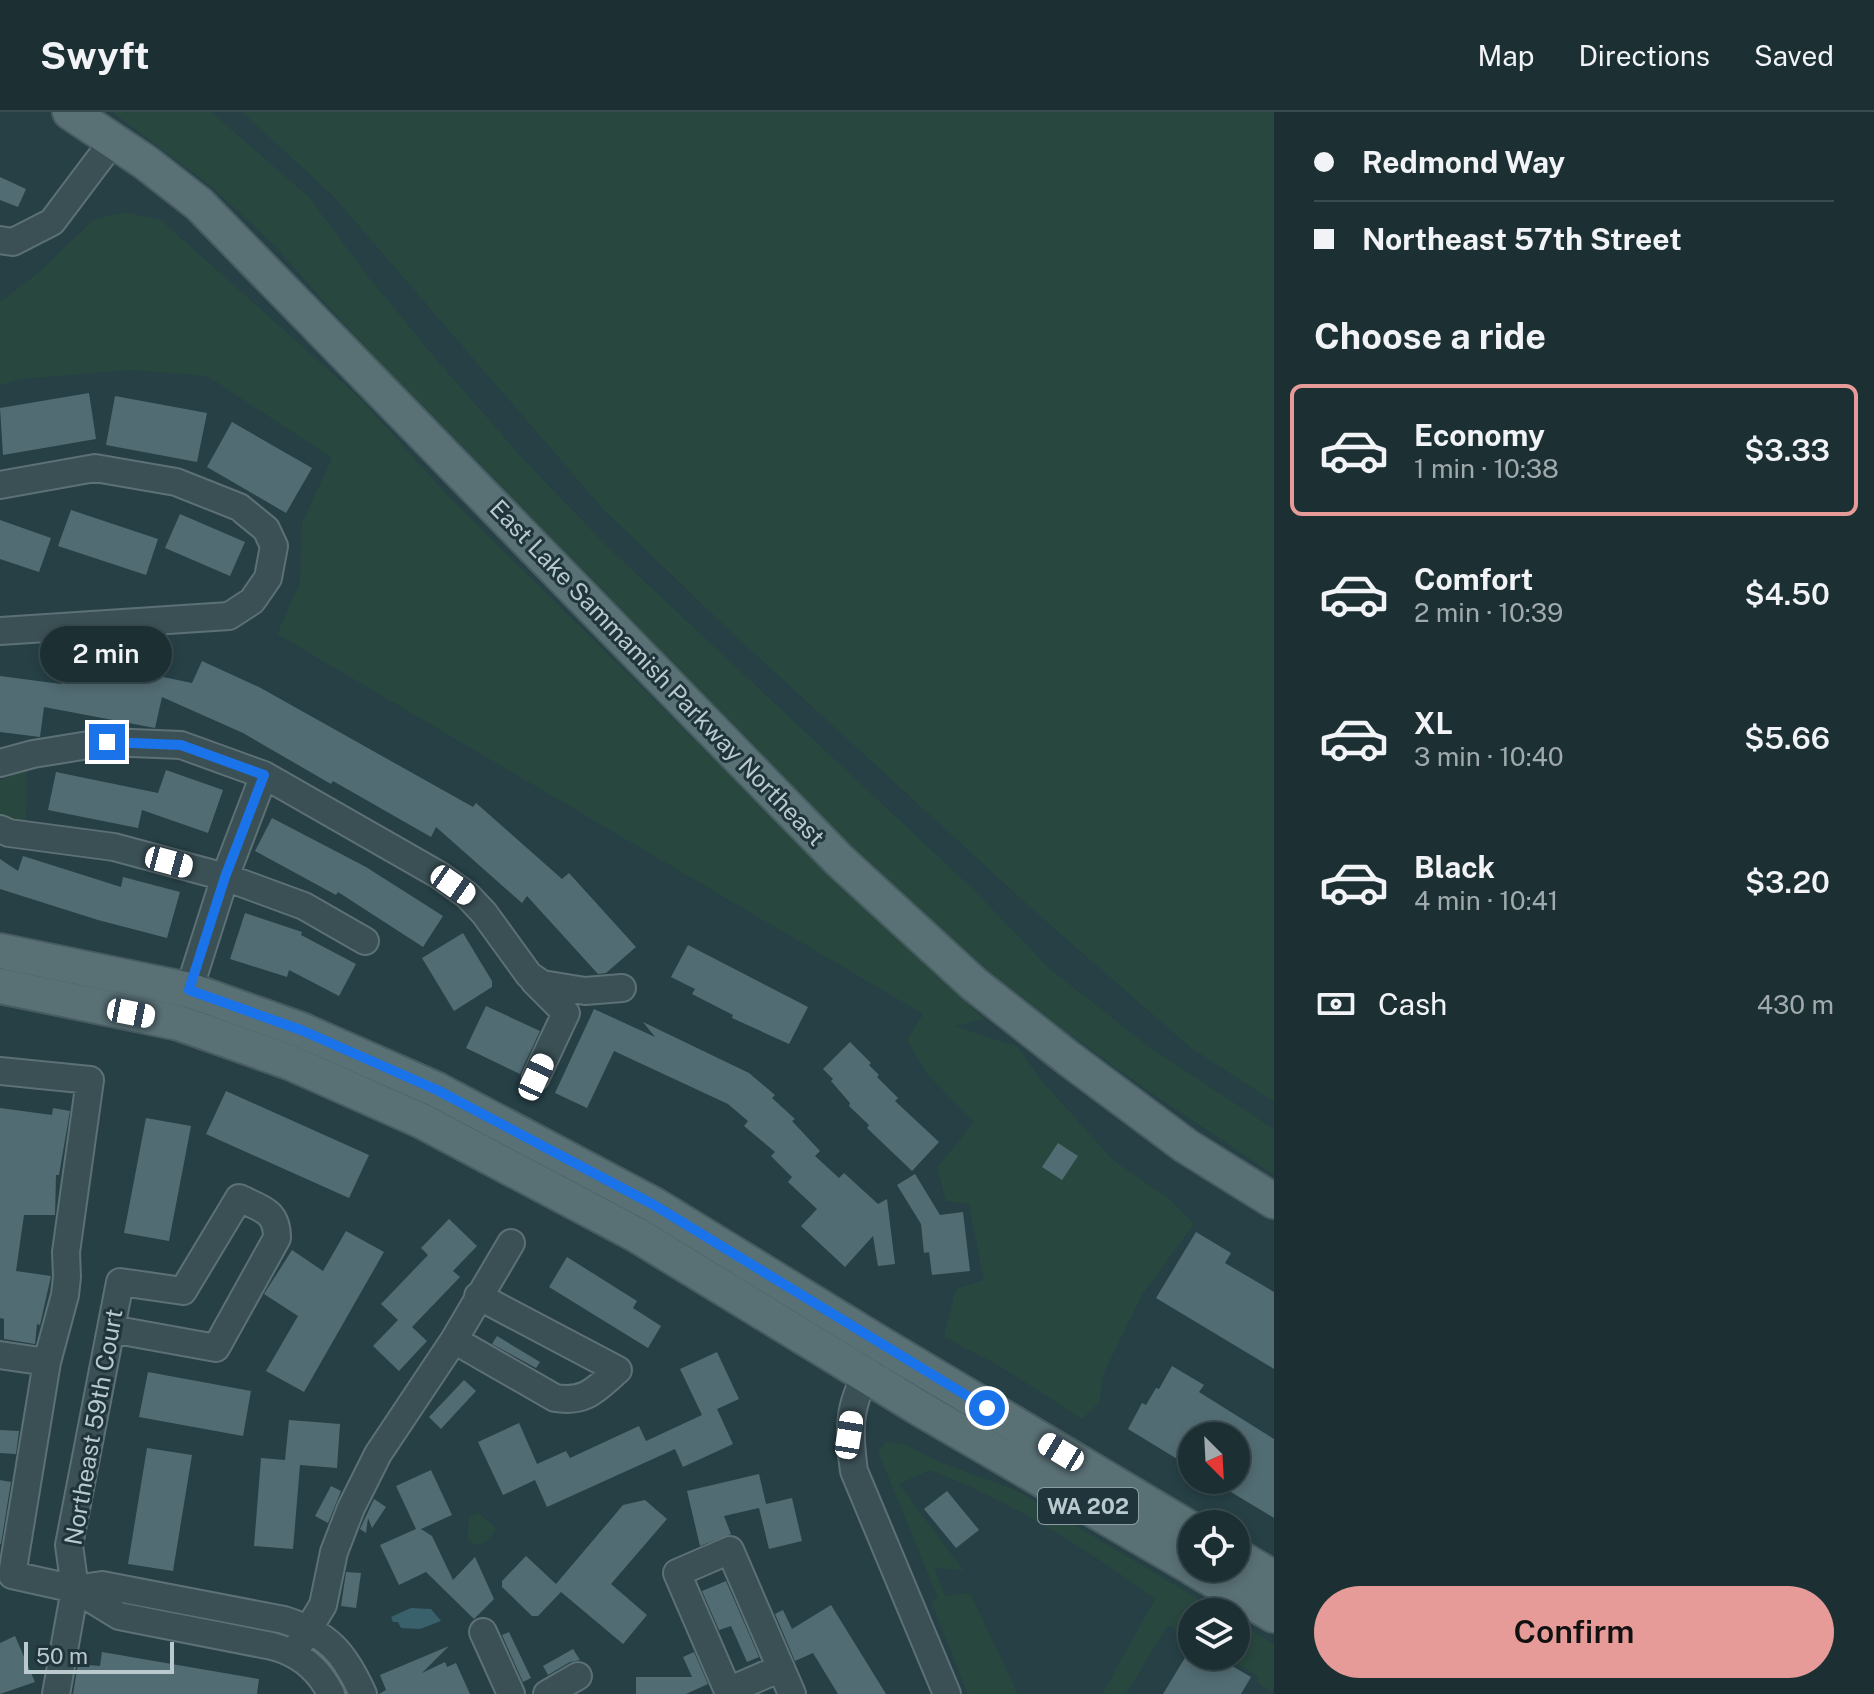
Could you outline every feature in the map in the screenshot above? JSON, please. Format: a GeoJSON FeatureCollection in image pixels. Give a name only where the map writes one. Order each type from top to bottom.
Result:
{"type":"FeatureCollection","features":[{"type":"Feature","properties":{"kind":"main road","name":"East Lake Sammamish Parkway Northeast"},"geometry":{"type":"LineString","coordinates":[[70,112],[199,204],[839,860],[963,974],[1186,1146],[1274,1201]]}},
{"type":"Feature","properties":{"kind":"main road","name":"WA 202"},"geometry":{"type":"LineString","coordinates":[[0,951],[189,990],[301,1030],[437,1090],[654,1205],[1178,1522]]}},
{"type":"Feature","properties":{"kind":"main road","name":"WA 202"},"geometry":{"type":"LineString","coordinates":[[0,986],[179,1023],[289,1062],[422,1121],[637,1235],[865,1375],[1178,1560]]}},
{"type":"Feature","properties":{"kind":"main road"},"geometry":{"type":"LineString","coordinates":[[1250,1564],[1274,1578]]}},
{"type":"Feature","properties":{"kind":"main road","name":"WA 202"},"geometry":{"type":"LineString","coordinates":[[1216,1582],[1274,1615]]}},
{"type":"Feature","properties":{"kind":"street"},"geometry":{"type":"LineString","coordinates":[[0,240],[13,242],[52,222],[113,141]]}},
{"type":"Feature","properties":{"kind":"street"},"geometry":{"type":"LineString","coordinates":[[0,485],[95,468],[176,482],[239,507],[266,529],[274,546],[268,578],[252,601],[229,616],[0,631]]}},
{"type":"Feature","properties":{"kind":"street"},"geometry":{"type":"LineString","coordinates":[[0,763],[33,754],[107,742],[181,745],[264,775],[439,875],[467,895],[484,913],[529,975],[566,1013],[536,1077]]}},
{"type":"Feature","properties":{"kind":"street"},"geometry":{"type":"LineString","coordinates":[[189,990],[225,877],[264,775]]}},
{"type":"Feature","properties":{"kind":"street"},"geometry":{"type":"LineString","coordinates":[[0,829],[9,833],[114,847],[225,877],[304,906],[365,941]]}},
{"type":"Feature","properties":{"kind":"street"},"geometry":{"type":"LineString","coordinates":[[529,975],[542,984],[585,991],[622,988]]}},
{"type":"Feature","properties":{"kind":"street"},"geometry":{"type":"LineString","coordinates":[[0,1071],[90,1080],[66,1252],[65,1295],[47,1362],[6,1577],[75,1589],[102,1585],[284,1620],[308,1628],[336,1647],[360,1686],[327,1693],[318,1673],[294,1653],[119,1616],[75,1589]]}},
{"type":"Feature","properties":{"kind":"street","name":"Northeast 59th Court"},"geometry":{"type":"LineString","coordinates":[[56,1694],[75,1589],[69,1545],[120,1282],[183,1291],[239,1198],[273,1215],[277,1238],[216,1348],[111,1329]]}},
{"type":"Feature","properties":{"kind":"street"},"geometry":{"type":"LineString","coordinates":[[294,1653],[323,1605],[334,1552],[351,1508],[372,1467],[454,1340],[511,1243]]}},
{"type":"Feature","properties":{"kind":"street"},"geometry":{"type":"LineString","coordinates":[[454,1340],[555,1398],[571,1401],[589,1395],[618,1370],[478,1296]]}},
{"type":"Feature","properties":{"kind":"street"},"geometry":{"type":"LineString","coordinates":[[882,1345],[855,1396],[849,1435],[854,1471],[947,1694]]}},
{"type":"Feature","properties":{"kind":"street"},"geometry":{"type":"LineString","coordinates":[[0,1355],[47,1362]]}},
{"type":"Feature","properties":{"kind":"street"},"geometry":{"type":"LineString","coordinates":[[781,1668],[728,1691],[677,1573],[730,1550],[781,1668],[792,1694]]}},
{"type":"Feature","properties":{"kind":"street"},"geometry":{"type":"LineString","coordinates":[[483,1632],[511,1694]]}},
{"type":"Feature","properties":{"kind":"street"},"geometry":{"type":"LineString","coordinates":[[547,1694],[578,1676]]}},
{"type":"Feature","properties":{"kind":"green space"},"geometry":{"type":"Polygon","coordinates":[[[112,112],[211,112],[309,197],[435,358],[525,461],[611,550],[972,888],[1050,969],[1148,1046],[1274,1129],[1274,1175],[1144,1088],[1030,1006],[899,894],[367,350],[274,245],[214,189],[112,112]]]}},
{"type":"Feature","properties":{"kind":"green space"},"geometry":{"type":"Polygon","coordinates":[[[242,112],[1274,112],[1274,1102],[1191,1048],[1032,909],[732,633],[603,509],[334,197],[242,112]]]}},
{"type":"Feature","properties":{"kind":"green space"},"geometry":{"type":"Polygon","coordinates":[[[124,212],[161,220],[363,401],[447,495],[815,859],[984,1019],[955,1026],[1018,1047],[1041,1080],[1114,1161],[1167,1197],[1194,1224],[1142,1295],[1103,1375],[1099,1402],[1082,1419],[1003,1368],[944,1337],[956,1289],[984,1280],[969,1204],[946,1201],[937,1168],[974,1122],[927,1074],[907,1040],[923,1014],[277,634],[300,582],[302,523],[332,458],[207,376],[132,370],[22,379],[0,385],[0,302],[39,272],[93,220],[124,212]]]}},
{"type":"Feature","properties":{"kind":"green space"},"geometry":{"type":"Polygon","coordinates":[[[27,770],[26,824],[0,821],[0,780],[27,770]]]}},
{"type":"Feature","properties":{"kind":"green space"},"geometry":{"type":"Polygon","coordinates":[[[886,1442],[904,1444],[942,1463],[1016,1490],[1197,1598],[1178,1598],[1178,1630],[1168,1625],[1126,1694],[1102,1694],[1155,1599],[1047,1527],[990,1496],[930,1470],[899,1484],[964,1571],[934,1567],[945,1596],[970,1593],[1018,1694],[968,1694],[931,1601],[938,1598],[878,1452],[886,1442]]]}},
{"type":"Feature","properties":{"kind":"green space"},"geometry":{"type":"Polygon","coordinates":[[[479,1513],[497,1529],[486,1542],[475,1545],[467,1539],[469,1516],[479,1513]]]}},
{"type":"Feature","properties":{"kind":"green space"},"geometry":{"type":"Polygon","coordinates":[[[1250,1630],[1274,1644],[1274,1687],[1271,1692],[1257,1682],[1258,1676],[1248,1670],[1250,1670],[1250,1630]]]}},
{"type":"Feature","properties":{"kind":"water"},"geometry":{"type":"Polygon","coordinates":[[[411,1608],[431,1609],[441,1621],[420,1629],[401,1628],[398,1622],[393,1622],[391,1617],[411,1608]]]}},
{"type":"Feature","properties":{"kind":"building"},"geometry":{"type":"Polygon","coordinates":[[[0,177],[26,189],[18,207],[0,200],[0,177]]]}},
{"type":"Feature","properties":{"kind":"building"},"geometry":{"type":"Polygon","coordinates":[[[89,393],[96,439],[3,455],[0,408],[89,393]]]}},
{"type":"Feature","properties":{"kind":"building"},"geometry":{"type":"Polygon","coordinates":[[[115,396],[207,413],[197,462],[106,445],[115,396]]]}},
{"type":"Feature","properties":{"kind":"building"},"geometry":{"type":"Polygon","coordinates":[[[232,422],[312,468],[286,513],[207,467],[232,422]]]}},
{"type":"Feature","properties":{"kind":"building"},"geometry":{"type":"Polygon","coordinates":[[[71,510],[158,539],[146,575],[58,546],[71,510]]]}},
{"type":"Feature","properties":{"kind":"building"},"geometry":{"type":"Polygon","coordinates":[[[180,514],[245,542],[230,576],[165,548],[180,514]]]}},
{"type":"Feature","properties":{"kind":"building"},"geometry":{"type":"Polygon","coordinates":[[[0,520],[51,538],[39,572],[0,559],[0,520]]]}},
{"type":"Feature","properties":{"kind":"building"},"geometry":{"type":"Polygon","coordinates":[[[67,657],[192,683],[202,661],[259,687],[473,807],[476,803],[562,879],[569,873],[636,947],[606,973],[598,974],[527,896],[522,903],[436,827],[431,837],[243,733],[162,697],[155,728],[44,707],[40,737],[0,732],[0,676],[61,684],[67,657]]]}},
{"type":"Feature","properties":{"kind":"building"},"geometry":{"type":"Polygon","coordinates":[[[166,770],[223,790],[208,833],[142,810],[138,828],[48,810],[56,772],[158,793],[166,770]]]}},
{"type":"Feature","properties":{"kind":"building"},"geometry":{"type":"Polygon","coordinates":[[[272,818],[366,867],[443,916],[423,947],[338,892],[336,895],[255,851],[272,818]]]}},
{"type":"Feature","properties":{"kind":"building"},"geometry":{"type":"Polygon","coordinates":[[[23,856],[121,887],[123,877],[180,892],[167,938],[0,889],[0,859],[18,871],[23,856]]]}},
{"type":"Feature","properties":{"kind":"building"},"geometry":{"type":"Polygon","coordinates":[[[245,913],[302,932],[301,935],[356,964],[339,996],[289,970],[287,977],[230,959],[245,913]]]}},
{"type":"Feature","properties":{"kind":"building"},"geometry":{"type":"Polygon","coordinates":[[[463,933],[492,981],[492,987],[454,1011],[422,958],[463,933]]]}},
{"type":"Feature","properties":{"kind":"building"},"geometry":{"type":"Polygon","coordinates":[[[688,945],[808,1007],[789,1044],[732,1018],[733,1015],[692,994],[695,989],[671,977],[688,945]]]}},
{"type":"Feature","properties":{"kind":"building"},"geometry":{"type":"Polygon","coordinates":[[[486,1006],[540,1031],[520,1074],[466,1048],[486,1006]]]}},
{"type":"Feature","properties":{"kind":"building"},"geometry":{"type":"Polygon","coordinates":[[[594,1009],[655,1037],[643,1022],[749,1073],[775,1095],[772,1098],[795,1119],[792,1121],[820,1151],[815,1156],[839,1178],[844,1173],[878,1204],[887,1199],[895,1264],[878,1266],[873,1236],[845,1267],[801,1226],[817,1209],[788,1182],[792,1177],[771,1156],[775,1152],[744,1126],[748,1121],[728,1104],[614,1051],[587,1108],[555,1093],[594,1009]]]}},
{"type":"Feature","properties":{"kind":"building"},"geometry":{"type":"Polygon","coordinates":[[[850,1042],[898,1098],[895,1101],[939,1142],[912,1171],[867,1128],[869,1125],[849,1106],[850,1103],[823,1069],[850,1042]]]}},
{"type":"Feature","properties":{"kind":"building"},"geometry":{"type":"Polygon","coordinates":[[[226,1091],[369,1155],[349,1198],[206,1134],[226,1091]]]}},
{"type":"Feature","properties":{"kind":"building"},"geometry":{"type":"Polygon","coordinates":[[[0,1108],[52,1115],[53,1108],[70,1111],[59,1175],[56,1175],[55,1215],[24,1215],[16,1271],[51,1276],[40,1325],[37,1324],[35,1344],[4,1339],[4,1319],[0,1318],[0,1108]]]}},
{"type":"Feature","properties":{"kind":"building"},"geometry":{"type":"Polygon","coordinates":[[[146,1118],[191,1126],[169,1241],[124,1233],[146,1118]]]}},
{"type":"Feature","properties":{"kind":"building"},"geometry":{"type":"Polygon","coordinates":[[[1058,1143],[1078,1156],[1062,1180],[1042,1167],[1058,1143]]]}},
{"type":"Feature","properties":{"kind":"building"},"geometry":{"type":"Polygon","coordinates":[[[915,1174],[940,1215],[963,1212],[970,1271],[932,1275],[929,1252],[924,1253],[921,1224],[897,1185],[915,1174]]]}},
{"type":"Feature","properties":{"kind":"building"},"geometry":{"type":"Polygon","coordinates":[[[449,1219],[477,1246],[453,1271],[460,1277],[412,1327],[427,1341],[399,1371],[373,1346],[398,1320],[381,1304],[428,1255],[421,1248],[449,1219]]]}},
{"type":"Feature","properties":{"kind":"building"},"geometry":{"type":"Polygon","coordinates":[[[346,1231],[384,1252],[304,1392],[266,1371],[298,1316],[264,1294],[292,1250],[323,1271],[346,1231]]]}},
{"type":"Feature","properties":{"kind":"building"},"geometry":{"type":"Polygon","coordinates":[[[1196,1232],[1231,1253],[1225,1263],[1274,1292],[1274,1369],[1156,1298],[1196,1232]]]}},
{"type":"Feature","properties":{"kind":"building"},"geometry":{"type":"Polygon","coordinates":[[[567,1257],[637,1301],[633,1308],[661,1326],[648,1348],[549,1287],[567,1257]]]}},
{"type":"Feature","properties":{"kind":"building"},"geometry":{"type":"Polygon","coordinates":[[[497,1336],[540,1362],[536,1368],[492,1344],[497,1336]]]}},
{"type":"Feature","properties":{"kind":"building"},"geometry":{"type":"Polygon","coordinates":[[[717,1352],[739,1399],[717,1409],[733,1444],[683,1467],[675,1449],[547,1507],[535,1480],[503,1495],[478,1442],[519,1423],[537,1464],[566,1451],[570,1458],[639,1426],[646,1441],[702,1415],[680,1369],[717,1352]]]}},
{"type":"Feature","properties":{"kind":"building"},"geometry":{"type":"Polygon","coordinates":[[[1172,1366],[1204,1385],[1199,1392],[1247,1422],[1178,1422],[1178,1459],[1128,1429],[1142,1403],[1146,1405],[1156,1388],[1159,1389],[1172,1366]]]}},
{"type":"Feature","properties":{"kind":"building"},"geometry":{"type":"Polygon","coordinates":[[[148,1372],[251,1391],[243,1436],[139,1417],[148,1372]]]}},
{"type":"Feature","properties":{"kind":"building"},"geometry":{"type":"Polygon","coordinates":[[[464,1380],[476,1391],[441,1429],[429,1417],[464,1380]]]}},
{"type":"Feature","properties":{"kind":"building"},"geometry":{"type":"Polygon","coordinates":[[[289,1420],[340,1424],[337,1468],[300,1465],[293,1549],[254,1546],[261,1458],[285,1460],[289,1420]]]}},
{"type":"Feature","properties":{"kind":"building"},"geometry":{"type":"Polygon","coordinates":[[[1250,1424],[1274,1439],[1274,1518],[1234,1494],[1250,1494],[1250,1424]]]}},
{"type":"Feature","properties":{"kind":"building"},"geometry":{"type":"Polygon","coordinates":[[[0,1430],[19,1431],[16,1454],[0,1453],[0,1430]]]}},
{"type":"Feature","properties":{"kind":"building"},"geometry":{"type":"Polygon","coordinates":[[[147,1448],[192,1455],[173,1571],[128,1564],[147,1448]]]}},
{"type":"Feature","properties":{"kind":"building"},"geometry":{"type":"Polygon","coordinates":[[[431,1470],[452,1515],[421,1529],[432,1536],[453,1580],[475,1557],[494,1599],[474,1619],[426,1572],[399,1585],[380,1545],[416,1529],[396,1486],[431,1470]]]}},
{"type":"Feature","properties":{"kind":"building"},"geometry":{"type":"Polygon","coordinates":[[[759,1474],[766,1504],[792,1498],[802,1541],[769,1549],[759,1508],[724,1516],[731,1534],[700,1546],[687,1491],[759,1474]]]}},
{"type":"Feature","properties":{"kind":"building"},"geometry":{"type":"Polygon","coordinates":[[[0,1480],[11,1482],[1,1544],[0,1544],[0,1480]]]}},
{"type":"Feature","properties":{"kind":"building"},"geometry":{"type":"Polygon","coordinates":[[[331,1486],[341,1491],[328,1523],[315,1516],[331,1486]]]}},
{"type":"Feature","properties":{"kind":"building"},"geometry":{"type":"Polygon","coordinates":[[[947,1491],[979,1530],[956,1548],[924,1509],[947,1491]]]}},
{"type":"Feature","properties":{"kind":"building"},"geometry":{"type":"Polygon","coordinates":[[[374,1499],[386,1507],[372,1528],[368,1518],[366,1533],[360,1529],[374,1499]]]}},
{"type":"Feature","properties":{"kind":"building"},"geometry":{"type":"Polygon","coordinates":[[[645,1500],[667,1519],[611,1584],[647,1615],[623,1644],[561,1592],[538,1616],[532,1616],[502,1587],[502,1581],[526,1556],[556,1584],[623,1505],[645,1500]]]}},
{"type":"Feature","properties":{"kind":"building"},"geometry":{"type":"Polygon","coordinates":[[[346,1572],[361,1573],[356,1608],[341,1606],[346,1572]]]}},
{"type":"Feature","properties":{"kind":"building"},"geometry":{"type":"Polygon","coordinates":[[[726,1581],[759,1657],[747,1662],[731,1626],[719,1630],[702,1591],[726,1581]]]}},
{"type":"Feature","properties":{"kind":"building"},"geometry":{"type":"Polygon","coordinates":[[[831,1605],[886,1694],[838,1694],[813,1653],[795,1661],[775,1614],[783,1610],[792,1629],[831,1605]]]}},
{"type":"Feature","properties":{"kind":"building"},"geometry":{"type":"Polygon","coordinates":[[[509,1632],[531,1678],[523,1682],[502,1635],[509,1632]]]}},
{"type":"Feature","properties":{"kind":"building"},"geometry":{"type":"Polygon","coordinates":[[[15,1636],[35,1682],[0,1694],[0,1643],[15,1636]]]}},
{"type":"Feature","properties":{"kind":"building"},"geometry":{"type":"Polygon","coordinates":[[[449,1646],[422,1673],[445,1662],[447,1667],[456,1663],[470,1694],[379,1694],[386,1690],[380,1675],[449,1646]]]}},
{"type":"Feature","properties":{"kind":"building"},"geometry":{"type":"Polygon","coordinates":[[[573,1649],[580,1660],[570,1662],[548,1675],[543,1666],[573,1649]]]}},
{"type":"Feature","properties":{"kind":"building"},"geometry":{"type":"Polygon","coordinates":[[[102,1652],[259,1679],[257,1694],[73,1694],[78,1664],[100,1666],[102,1652]]]}},
{"type":"Feature","properties":{"kind":"building"},"geometry":{"type":"Polygon","coordinates":[[[694,1652],[708,1684],[686,1694],[636,1694],[636,1677],[692,1677],[683,1657],[694,1652]]]}},
{"type":"Feature","properties":{"kind":"building"},"geometry":{"type":"Polygon","coordinates":[[[1178,1669],[1239,1670],[1251,1677],[1241,1694],[1163,1694],[1178,1669]]]}},
{"type":"Feature","properties":{"kind":"route"},"geometry":{"type":"LineString","coordinates":[[107,742],[181,745],[264,775],[225,877],[189,990],[301,1030],[437,1090],[654,1205],[987,1408]]}}]}
